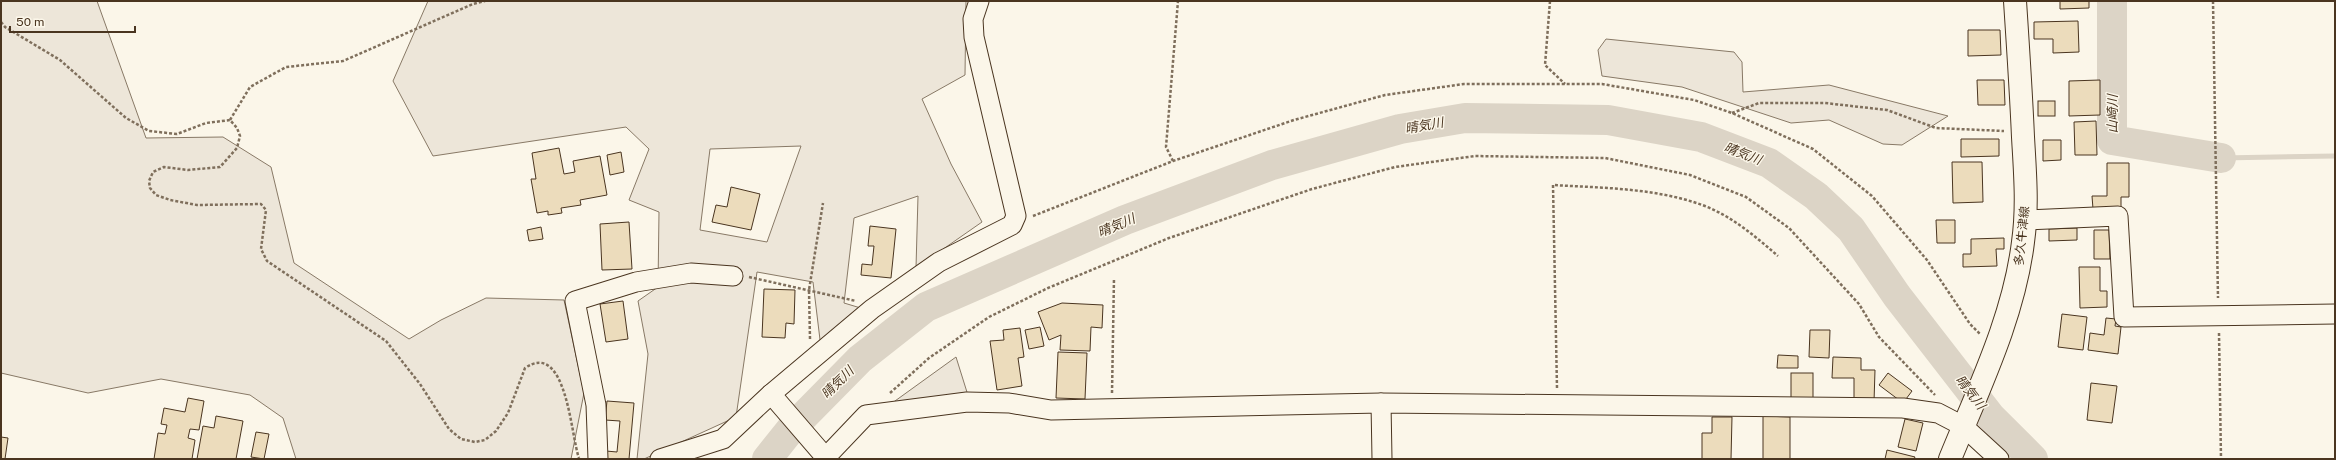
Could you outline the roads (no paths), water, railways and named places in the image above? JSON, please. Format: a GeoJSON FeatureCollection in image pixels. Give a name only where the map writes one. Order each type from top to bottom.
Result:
{"type":"FeatureCollection","features":[{"type":"Feature","properties":{"kind":"main road","name":"多久牛津線"},"geometry":{"type":"LineString","coordinates":[[1950,459],[1994,348],[2018,272],[2026,220],[2023,132],[2015,1]]}},
{"type":"Feature","properties":{"kind":"street"},"geometry":{"type":"LineString","coordinates":[[660,459],[724,439],[771,394],[872,309],[939,262],[1012,225],[1016,216],[974,37],[973,19],[979,1]]}},
{"type":"Feature","properties":{"kind":"street"},"geometry":{"type":"LineString","coordinates":[[2026,220],[2118,216],[2124,317],[2335,314]]}},
{"type":"Feature","properties":{"kind":"street"},"geometry":{"type":"LineString","coordinates":[[598,459],[596,405],[574,301],[636,282],[691,273],[733,276]]}},
{"type":"Feature","properties":{"kind":"street"},"geometry":{"type":"LineString","coordinates":[[771,394],[826,458],[866,415],[967,402],[1009,403],[1051,410],[1381,403],[1903,408],[1938,413],[1963,426],[1999,459]]}},
{"type":"Feature","properties":{"kind":"street"},"geometry":{"type":"LineString","coordinates":[[1381,403],[1382,459]]}},
{"type":"Feature","properties":{"kind":"waterway","name":"山崎川"},"geometry":{"type":"LineString","coordinates":[[2112,1],[2112,140],[2221,158]]}},
{"type":"Feature","properties":{"kind":"waterway","name":"晴気川"},"geometry":{"type":"LineString","coordinates":[[767,459],[791,429],[860,359],[926,307],[1125,220],[1272,165],[1400,129],[1465,118],[1608,120],[1701,137],[1769,163],[1816,196],[1851,229],[1897,296],[1990,416],[2033,459]]}},
{"type":"Feature","properties":{"kind":"waterway"},"geometry":{"type":"LineString","coordinates":[[2221,158],[2335,156]]}}]}
